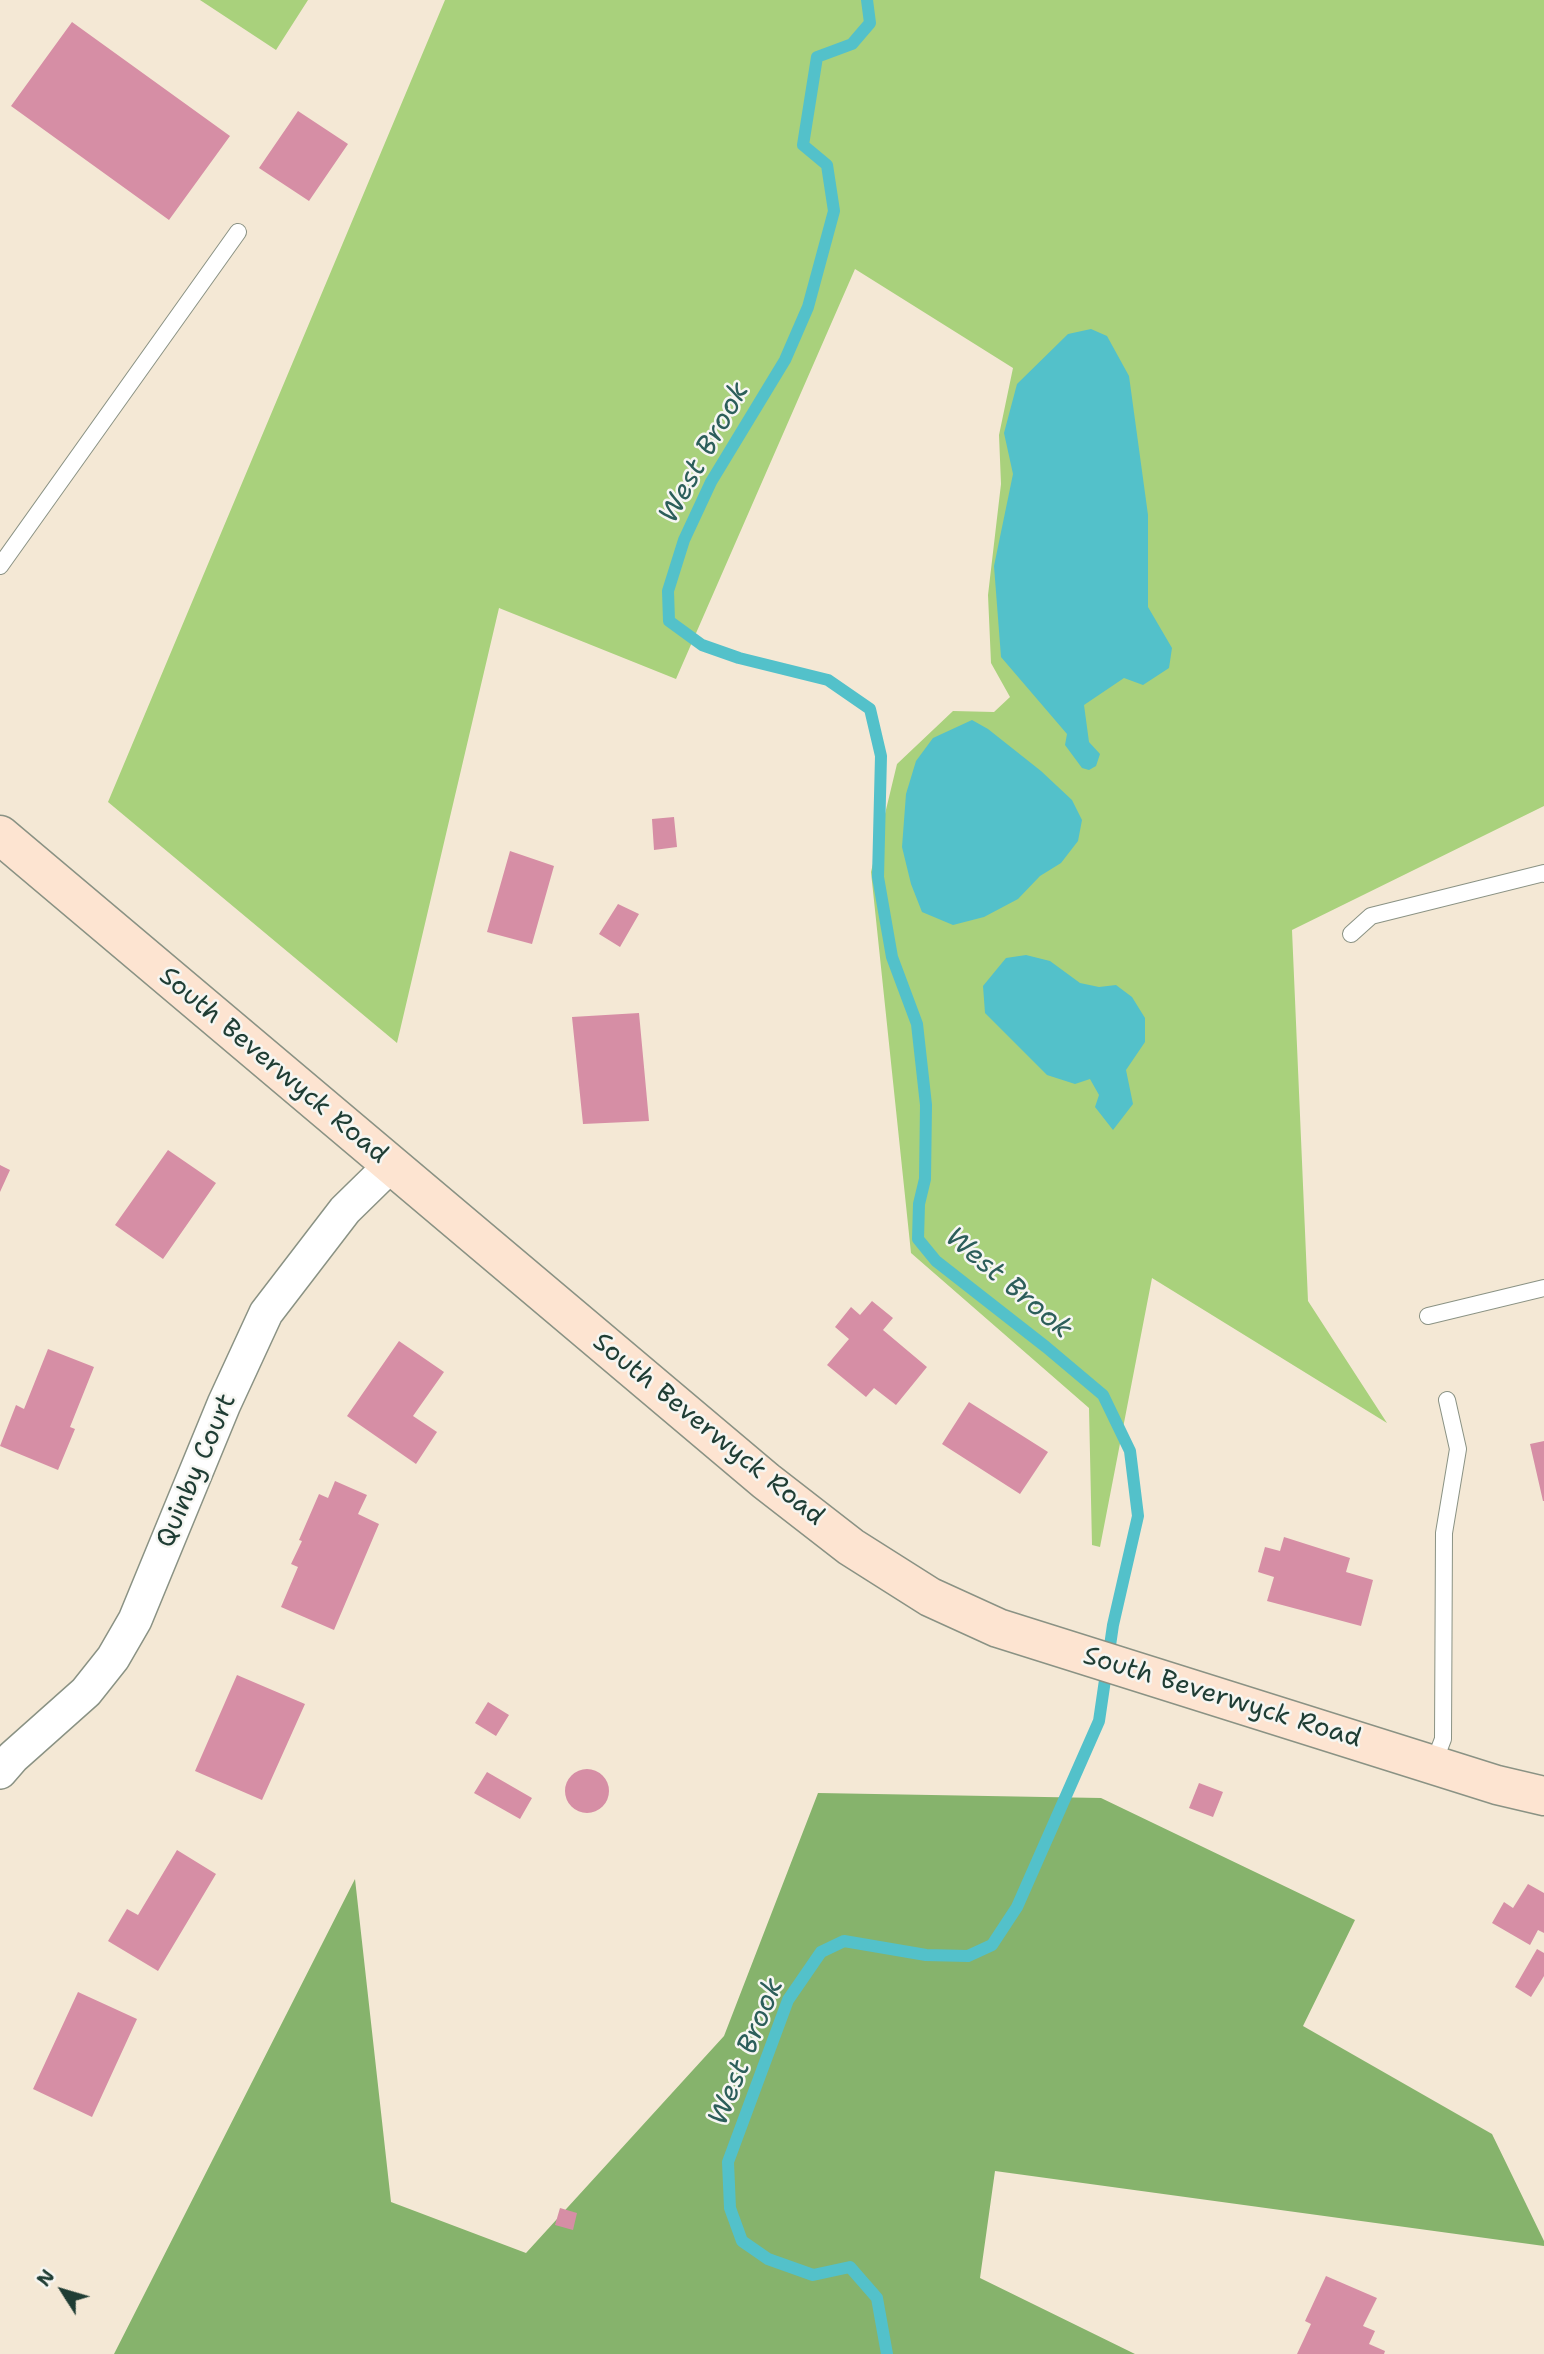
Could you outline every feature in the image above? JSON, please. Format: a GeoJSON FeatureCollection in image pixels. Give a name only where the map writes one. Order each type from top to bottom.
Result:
{"type":"FeatureCollection","features":[{"type":"Feature","properties":{"kind":"main road","name":"South Beverwyck Road"},"geometry":{"type":"LineString","coordinates":[[0,835],[766,1481],[851,1547],[930,1597],[998,1628],[1433,1765],[1544,1796]]}},
{"type":"Feature","properties":{"kind":"street","name":"Quinby Court"},"geometry":{"type":"LineString","coordinates":[[0,1772],[86,1692],[113,1658],[135,1620],[224,1404],[266,1313],[345,1210],[391,1165]]}},
{"type":"Feature","properties":{"kind":"lane"},"geometry":{"type":"LineString","coordinates":[[0,566],[238,232]]}},
{"type":"Feature","properties":{"kind":"lane"},"geometry":{"type":"LineString","coordinates":[[1351,934],[1371,916],[1544,874]]}},
{"type":"Feature","properties":{"kind":"lane"},"geometry":{"type":"LineString","coordinates":[[1428,1316],[1540,1289]]}},
{"type":"Feature","properties":{"kind":"lane"},"geometry":{"type":"LineString","coordinates":[[1433,1765],[1443,1739],[1444,1533],[1458,1449],[1447,1400]]}},
{"type":"Feature","properties":{"kind":"green space"},"geometry":{"type":"Polygon","coordinates":[[[200,0],[308,0],[276,50],[200,0]]]}},
{"type":"Feature","properties":{"kind":"green space"},"geometry":{"type":"Polygon","coordinates":[[[445,0],[1544,0],[1544,806],[1292,930],[1308,1301],[1387,1423],[1152,1278],[1100,1547],[1092,1545],[1089,1408],[911,1253],[871,872],[897,764],[953,711],[994,712],[1010,697],[991,663],[988,595],[1001,484],[999,435],[1013,368],[855,269],[676,679],[499,608],[397,1043],[108,802],[445,0]]]}},
{"type":"Feature","properties":{"kind":"green space"},"geometry":{"type":"Polygon","coordinates":[[[818,1793],[1101,1798],[1355,1920],[1303,2026],[1492,2134],[1544,2241],[1544,2246],[995,2171],[980,2278],[1135,2354],[114,2354],[355,1879],[391,2202],[526,2253],[724,2036],[818,1793]]]}},
{"type":"Feature","properties":{"kind":"water"},"geometry":{"type":"Polygon","coordinates":[[[1091,329],[1107,336],[1129,376],[1148,515],[1148,607],[1172,648],[1169,668],[1143,685],[1124,678],[1084,705],[1089,742],[1100,754],[1096,766],[1089,770],[1082,768],[1065,745],[1067,734],[1001,657],[994,566],[1013,474],[1004,433],[1017,384],[1068,334],[1091,329]]]}},
{"type":"Feature","properties":{"kind":"water"},"geometry":{"type":"Polygon","coordinates":[[[972,720],[988,729],[1041,771],[1072,800],[1082,820],[1078,841],[1061,863],[1040,876],[1018,899],[984,917],[953,925],[922,912],[911,884],[902,847],[906,794],[916,761],[933,738],[972,720]]]}},
{"type":"Feature","properties":{"kind":"water"},"geometry":{"type":"Polygon","coordinates":[[[1026,955],[1050,961],[1080,983],[1099,987],[1116,985],[1132,997],[1145,1018],[1145,1042],[1126,1070],[1133,1104],[1113,1130],[1095,1107],[1099,1095],[1090,1079],[1075,1084],[1047,1075],[985,1013],[983,986],[1006,958],[1026,955]]]}},
{"type":"Feature","properties":{"kind":"building"},"geometry":{"type":"Polygon","coordinates":[[[72,22],[230,136],[169,220],[11,106],[72,22]]]}},
{"type":"Feature","properties":{"kind":"building"},"geometry":{"type":"Polygon","coordinates":[[[298,111],[348,144],[309,201],[259,168],[298,111]]]}},
{"type":"Feature","properties":{"kind":"building"},"geometry":{"type":"Polygon","coordinates":[[[674,817],[677,847],[654,850],[652,819],[674,817]]]}},
{"type":"Feature","properties":{"kind":"building"},"geometry":{"type":"Polygon","coordinates":[[[510,851],[554,866],[532,944],[487,932],[510,851]]]}},
{"type":"Feature","properties":{"kind":"building"},"geometry":{"type":"Polygon","coordinates":[[[618,904],[639,914],[620,947],[599,934],[618,904]]]}},
{"type":"Feature","properties":{"kind":"building"},"geometry":{"type":"Polygon","coordinates":[[[639,1013],[649,1121],[583,1124],[572,1017],[639,1013]]]}},
{"type":"Feature","properties":{"kind":"building"},"geometry":{"type":"Polygon","coordinates":[[[168,1150],[216,1183],[163,1259],[115,1225],[168,1150]]]}},
{"type":"Feature","properties":{"kind":"building"},"geometry":{"type":"Polygon","coordinates":[[[0,1165],[10,1170],[0,1192],[0,1165]]]}},
{"type":"Feature","properties":{"kind":"building"},"geometry":{"type":"Polygon","coordinates":[[[872,1301],[893,1318],[883,1330],[927,1367],[896,1405],[874,1388],[866,1397],[827,1365],[849,1339],[835,1327],[851,1307],[860,1315],[872,1301]]]}},
{"type":"Feature","properties":{"kind":"building"},"geometry":{"type":"Polygon","coordinates":[[[399,1341],[444,1372],[413,1416],[437,1432],[416,1464],[347,1416],[399,1341]]]}},
{"type":"Feature","properties":{"kind":"building"},"geometry":{"type":"Polygon","coordinates":[[[48,1349],[94,1367],[70,1427],[75,1429],[58,1470],[0,1446],[16,1405],[24,1409],[48,1349]]]}},
{"type":"Feature","properties":{"kind":"building"},"geometry":{"type":"Polygon","coordinates":[[[969,1402],[1048,1452],[1020,1494],[942,1444],[969,1402]]]}},
{"type":"Feature","properties":{"kind":"building"},"geometry":{"type":"Polygon","coordinates":[[[1544,1441],[1544,1501],[1543,1501],[1530,1444],[1544,1441]]]}},
{"type":"Feature","properties":{"kind":"building"},"geometry":{"type":"Polygon","coordinates":[[[335,1481],[367,1495],[358,1514],[379,1524],[334,1630],[281,1607],[298,1567],[291,1564],[302,1541],[299,1540],[319,1494],[328,1498],[335,1481]]]}},
{"type":"Feature","properties":{"kind":"building"},"geometry":{"type":"Polygon","coordinates":[[[1284,1537],[1350,1558],[1346,1572],[1373,1580],[1361,1626],[1267,1601],[1274,1577],[1258,1572],[1265,1547],[1280,1551],[1284,1537]]]}},
{"type":"Feature","properties":{"kind":"building"},"geometry":{"type":"Polygon","coordinates":[[[237,1675],[305,1704],[262,1800],[195,1771],[237,1675]]]}},
{"type":"Feature","properties":{"kind":"building"},"geometry":{"type":"Polygon","coordinates":[[[488,1702],[509,1715],[496,1736],[475,1723],[488,1702]]]}},
{"type":"Feature","properties":{"kind":"building"},"geometry":{"type":"Polygon","coordinates":[[[587,1769],[602,1776],[609,1791],[602,1806],[587,1813],[572,1806],[565,1791],[572,1776],[587,1769]]]}},
{"type":"Feature","properties":{"kind":"building"},"geometry":{"type":"Polygon","coordinates":[[[487,1772],[532,1798],[520,1819],[474,1793],[487,1772]]]}},
{"type":"Feature","properties":{"kind":"building"},"geometry":{"type":"Polygon","coordinates":[[[1199,1783],[1223,1792],[1213,1817],[1189,1808],[1199,1783]]]}},
{"type":"Feature","properties":{"kind":"building"},"geometry":{"type":"Polygon","coordinates":[[[177,1850],[216,1874],[158,1971],[108,1941],[127,1909],[138,1915],[177,1850]]]}},
{"type":"Feature","properties":{"kind":"building"},"geometry":{"type":"Polygon","coordinates":[[[1528,1884],[1544,1893],[1544,1933],[1538,1930],[1530,1945],[1492,1923],[1504,1902],[1513,1908],[1528,1884]]]}},
{"type":"Feature","properties":{"kind":"building"},"geometry":{"type":"Polygon","coordinates":[[[1537,1949],[1544,1953],[1544,1976],[1531,1997],[1515,1987],[1537,1949]]]}},
{"type":"Feature","properties":{"kind":"building"},"geometry":{"type":"Polygon","coordinates":[[[78,1992],[137,2019],[92,2117],[33,2089],[78,1992]]]}},
{"type":"Feature","properties":{"kind":"building"},"geometry":{"type":"Polygon","coordinates":[[[560,2208],[577,2213],[573,2230],[555,2225],[560,2208]]]}},
{"type":"Feature","properties":{"kind":"building"},"geometry":{"type":"Polygon","coordinates":[[[1326,2276],[1377,2298],[1363,2326],[1375,2331],[1369,2344],[1385,2351],[1384,2354],[1297,2354],[1311,2324],[1305,2321],[1326,2276]]]}},
{"type":"Feature","properties":{"kind":"waterway","name":"West Brook"},"geometry":{"type":"LineString","coordinates":[[867,0],[870,23],[852,44],[817,57],[803,145],[827,165],[834,211],[808,307],[785,360],[711,482],[684,540],[668,591],[669,621],[702,645],[739,658],[828,680],[870,709],[881,756],[878,877],[892,957],[917,1024],[926,1105],[925,1179],[919,1204],[918,1239],[936,1261],[1103,1395],[1130,1451],[1138,1516],[1113,1625],[1099,1721],[1017,1907],[992,1945],[968,1956],[926,1955],[844,1941],[821,1952],[788,2000],[728,2162],[730,2208],[742,2241],[768,2259],[813,2275],[850,2267],[877,2298],[887,2354]]}}]}
